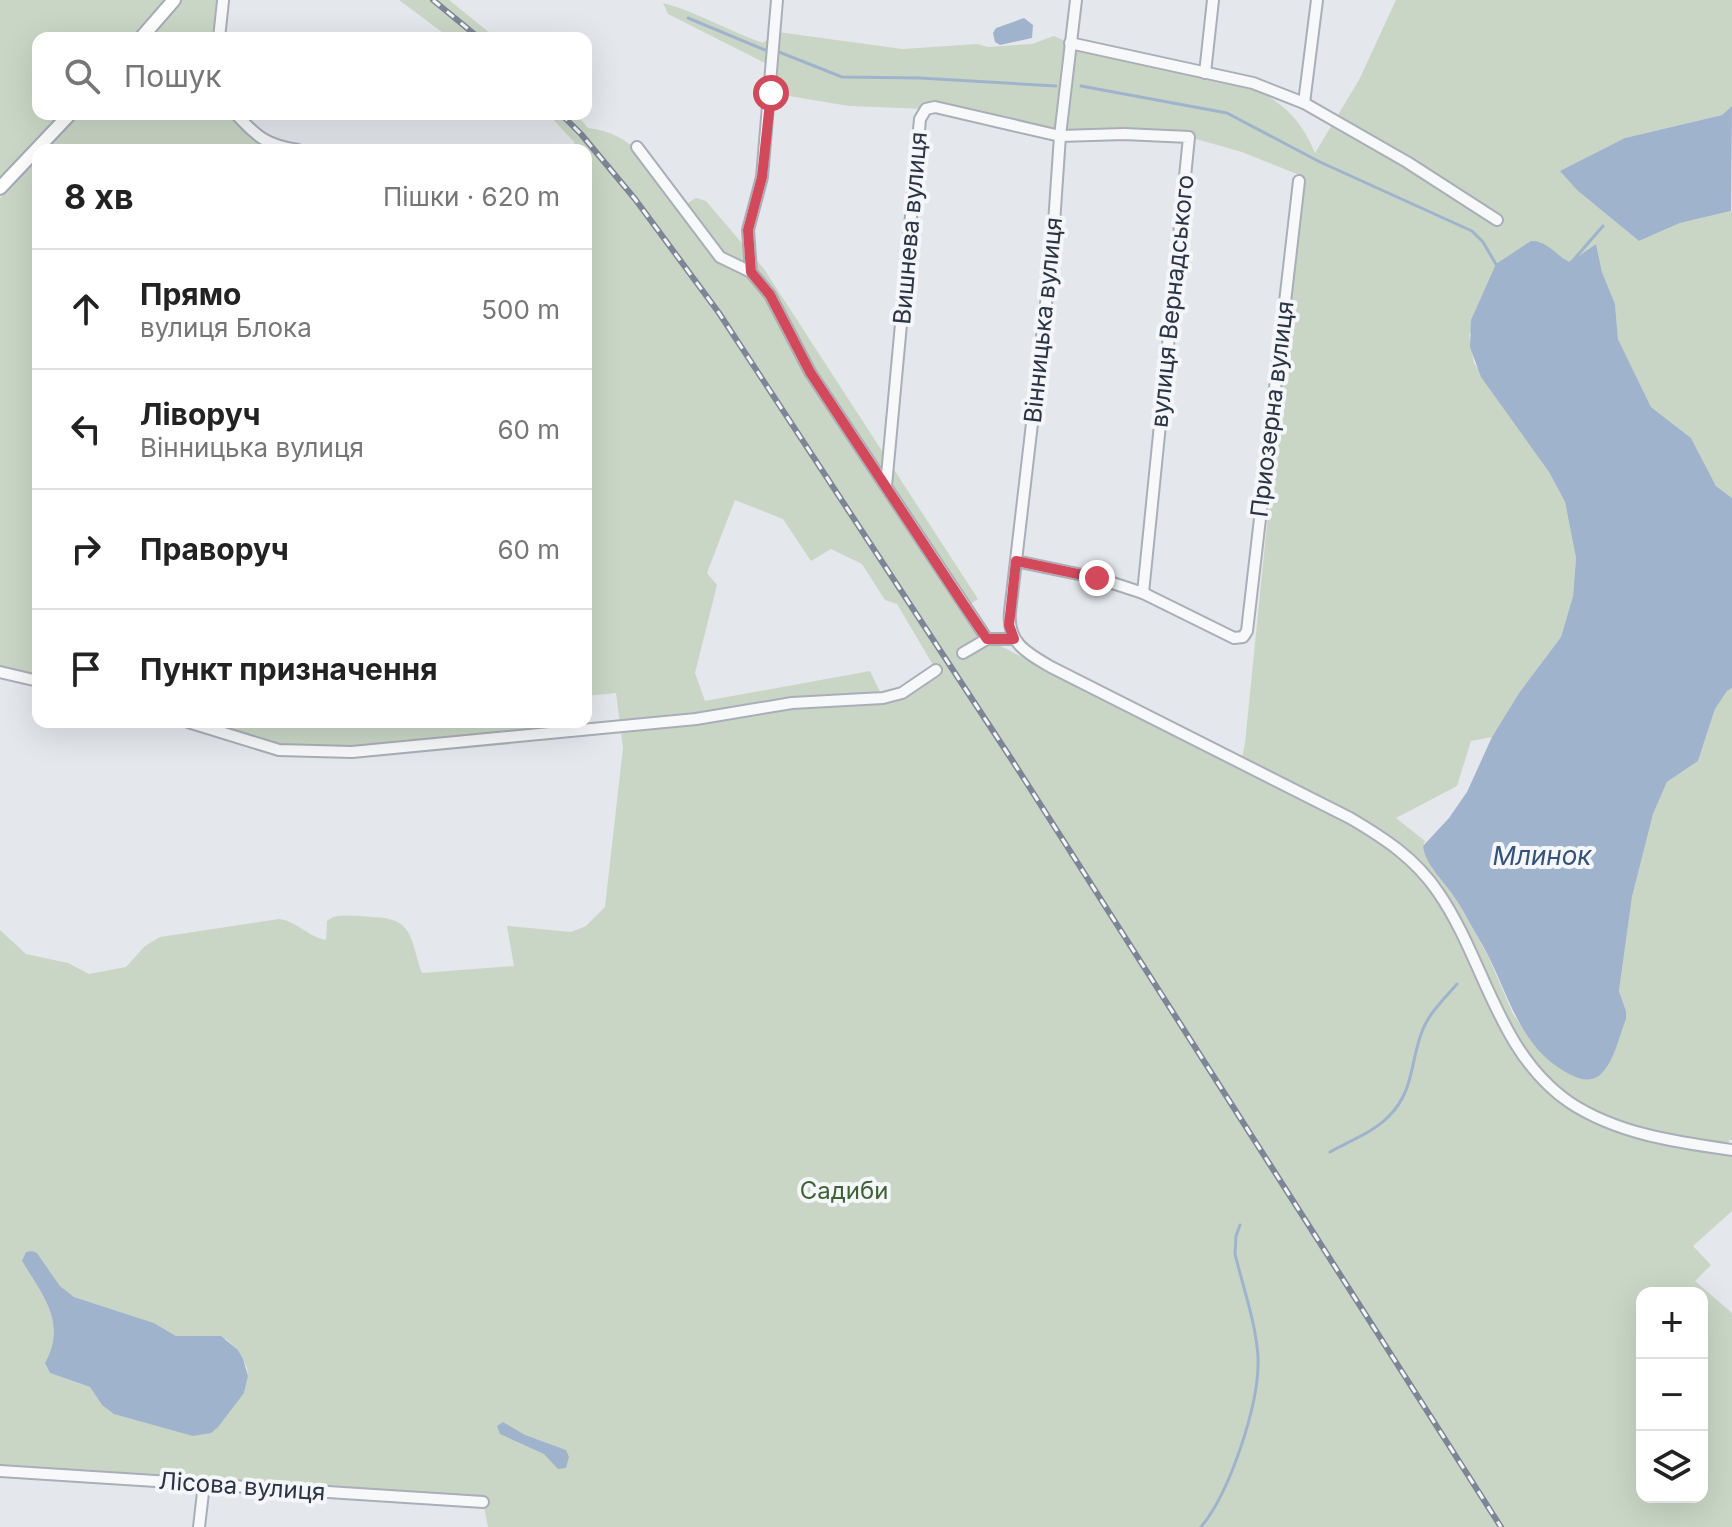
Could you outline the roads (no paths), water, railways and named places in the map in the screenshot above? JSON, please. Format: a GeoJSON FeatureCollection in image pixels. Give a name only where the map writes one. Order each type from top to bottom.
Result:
{"type":"FeatureCollection","features":[{"type":"Feature","properties":{"kind":"main road"},"geometry":{"type":"LineString","coordinates":[[146,32],[174,0]]}},
{"type":"Feature","properties":{"kind":"main road"},"geometry":{"type":"LineString","coordinates":[[42,144],[64,120]]}},
{"type":"Feature","properties":{"kind":"main road"},"geometry":{"type":"LineString","coordinates":[[0,188],[32,154]]}},
{"type":"Feature","properties":{"kind":"street"},"geometry":{"type":"LineString","coordinates":[[751,272],[748,230],[762,177],[777,0]]}},
{"type":"Feature","properties":{"kind":"street","name":"Вінницька вулиця"},"geometry":{"type":"LineString","coordinates":[[1014,639],[1009,625],[1052,252],[1060,136],[1076,0]]}},
{"type":"Feature","properties":{"kind":"street"},"geometry":{"type":"LineString","coordinates":[[1205,73],[1213,0]]}},
{"type":"Feature","properties":{"kind":"street"},"geometry":{"type":"LineString","coordinates":[[1304,103],[1317,0]]}},
{"type":"Feature","properties":{"kind":"street"},"geometry":{"type":"LineString","coordinates":[[220,32],[223,1]]}},
{"type":"Feature","properties":{"kind":"street"},"geometry":{"type":"LineString","coordinates":[[1070,43],[1253,83],[1304,103],[1407,162],[1497,220]]}},
{"type":"Feature","properties":{"kind":"street","name":"Вишнева вулиця"},"geometry":{"type":"LineString","coordinates":[[886,486],[920,119],[926,109],[935,107],[1060,136]]}},
{"type":"Feature","properties":{"kind":"street"},"geometry":{"type":"LineString","coordinates":[[242,120],[270,144]]}},
{"type":"Feature","properties":{"kind":"street","name":"вулиця Вернадського"},"geometry":{"type":"LineString","coordinates":[[1060,136],[1189,137],[1143,593]]}},
{"type":"Feature","properties":{"kind":"street"},"geometry":{"type":"LineString","coordinates":[[637,147],[720,257],[751,272],[770,295],[810,372],[987,639]]}},
{"type":"Feature","properties":{"kind":"street","name":"Приозерна вулиця"},"geometry":{"type":"LineString","coordinates":[[1143,593],[1234,638],[1243,637],[1247,631],[1299,181]]}},
{"type":"Feature","properties":{"kind":"street"},"geometry":{"type":"LineString","coordinates":[[1016,561],[1097,578],[1143,593]]}},
{"type":"Feature","properties":{"kind":"street"},"geometry":{"type":"LineString","coordinates":[[963,653],[987,639],[1014,639],[1051,667],[1350,818],[1388,841],[1429,880],[1447,906],[1512,1040],[1538,1074],[1568,1101],[1595,1117],[1638,1133],[1732,1150]]}},
{"type":"Feature","properties":{"kind":"street"},"geometry":{"type":"LineString","coordinates":[[208,728],[279,750],[352,752],[696,719],[792,703],[883,698],[902,693],[936,670]]}},
{"type":"Feature","properties":{"kind":"street"},"geometry":{"type":"LineString","coordinates":[[0,672],[32,680]]}},
{"type":"Feature","properties":{"kind":"street","name":"Лісова вулиця"},"geometry":{"type":"LineString","coordinates":[[0,1471],[483,1502]]}},
{"type":"Feature","properties":{"kind":"street"},"geometry":{"type":"LineString","coordinates":[[199,1527],[204,1484]]}},
{"type":"Feature","properties":{"kind":"water"},"geometry":{"type":"Polygon","coordinates":[[[1024,18],[1033,25],[1032,38],[1000,45],[995,42],[993,33],[996,28],[1024,18]]]}},
{"type":"Feature","properties":{"kind":"water"},"geometry":{"type":"Polygon","coordinates":[[[1732,106],[1731,211],[1680,223],[1639,241],[1578,191],[1560,171],[1625,138],[1722,115],[1732,106]]]}},
{"type":"Feature","properties":{"kind":"water","name":"Млинок"},"geometry":{"type":"Polygon","coordinates":[[[1531,241],[1542,243],[1570,262],[1596,244],[1602,272],[1615,304],[1618,339],[1651,407],[1691,438],[1716,486],[1732,498],[1732,688],[1715,709],[1698,761],[1667,782],[1653,814],[1632,897],[1619,991],[1626,1019],[1609,1064],[1600,1075],[1590,1079],[1575,1077],[1553,1064],[1527,1035],[1483,946],[1455,898],[1431,867],[1423,846],[1449,818],[1467,792],[1492,737],[1519,693],[1561,637],[1573,596],[1576,558],[1565,502],[1549,472],[1481,377],[1470,347],[1471,320],[1496,264],[1531,241]]]}},
{"type":"Feature","properties":{"kind":"water"},"geometry":{"type":"Polygon","coordinates":[[[26,1252],[37,1253],[60,1286],[74,1297],[154,1323],[176,1336],[221,1336],[238,1350],[248,1376],[244,1393],[218,1427],[211,1433],[193,1436],[114,1414],[102,1405],[90,1387],[50,1373],[45,1363],[54,1335],[50,1310],[22,1261],[26,1252]]]}},
{"type":"Feature","properties":{"kind":"water"},"geometry":{"type":"Polygon","coordinates":[[[503,1422],[525,1435],[566,1450],[569,1457],[566,1468],[558,1469],[544,1454],[500,1434],[497,1426],[503,1422]]]}},
{"type":"Feature","properties":{"kind":"waterway"},"geometry":{"type":"LineString","coordinates":[[688,18],[765,50]]}},
{"type":"Feature","properties":{"kind":"waterway"},"geometry":{"type":"LineString","coordinates":[[779,52],[842,77],[1056,86]]}},
{"type":"Feature","properties":{"kind":"waterway"},"geometry":{"type":"LineString","coordinates":[[1081,86],[1227,113],[1320,162],[1472,231],[1483,242],[1497,266]]}},
{"type":"Feature","properties":{"kind":"waterway"},"geometry":{"type":"LineString","coordinates":[[1569,265],[1603,226]]}},
{"type":"Feature","properties":{"kind":"waterway"},"geometry":{"type":"LineString","coordinates":[[1330,1152],[1376,1127],[1397,1106],[1408,1085],[1426,1023],[1457,984]]}},
{"type":"Feature","properties":{"kind":"waterway"},"geometry":{"type":"LineString","coordinates":[[1201,1527],[1222,1492],[1241,1446],[1257,1376],[1255,1331],[1235,1254],[1240,1225]]}},
{"type":"Feature","properties":{"kind":"railway"},"geometry":{"type":"LineString","coordinates":[[433,0],[472,32]]}},
{"type":"Feature","properties":{"kind":"railway"},"geometry":{"type":"LineString","coordinates":[[567,120],[589,144]]}},
{"type":"Feature","properties":{"kind":"railway"},"geometry":{"type":"LineString","coordinates":[[592,147],[635,199],[719,313],[1012,760],[1501,1527]]}},
{"type":"Feature","properties":{"kind":"park label","name":"Садиби"},"geometry":{"type":"Point","coordinates":[844,1190]}}]}
